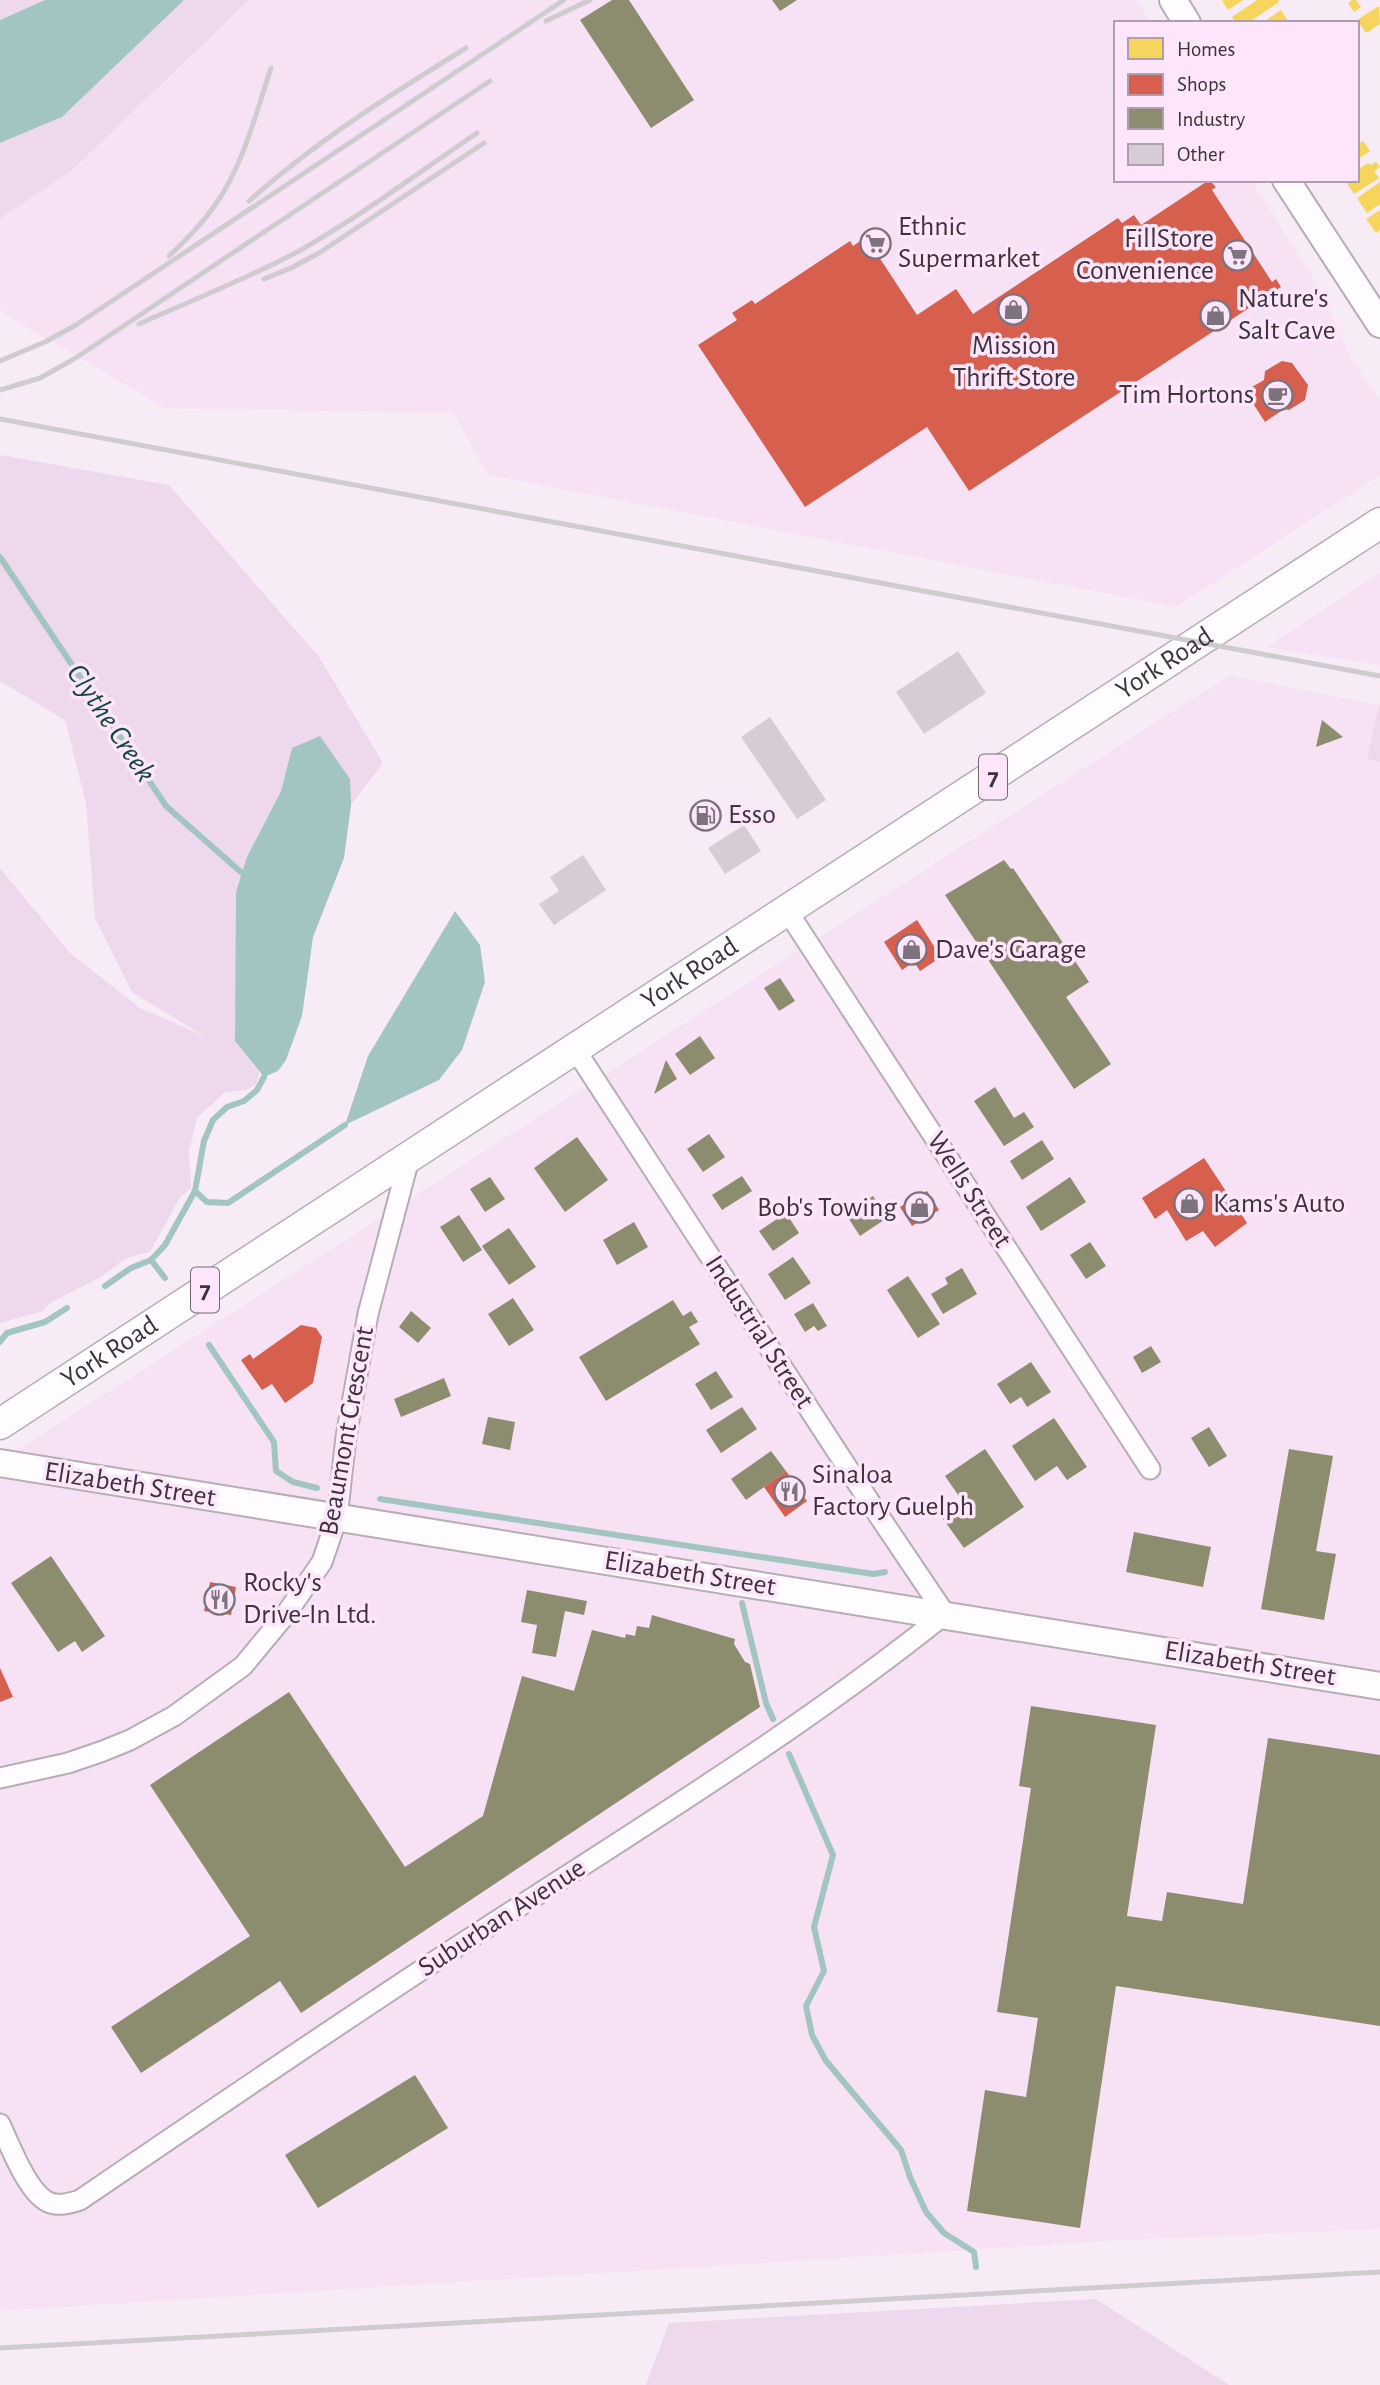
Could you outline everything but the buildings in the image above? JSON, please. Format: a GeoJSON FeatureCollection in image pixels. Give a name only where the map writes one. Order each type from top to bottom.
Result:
{"type":"FeatureCollection","features":[{"type":"Feature","properties":{"kind":"main road","name":"York Road"},"geometry":{"type":"LineString","coordinates":[[0,1424],[1380,523]]}},
{"type":"Feature","properties":{"kind":"street"},"geometry":{"type":"LineString","coordinates":[[1173,0],[1186,21]]}},
{"type":"Feature","properties":{"kind":"street"},"geometry":{"type":"LineString","coordinates":[[1287,182],[1380,324]]}},
{"type":"Feature","properties":{"kind":"street","name":"Wells Street"},"geometry":{"type":"LineString","coordinates":[[788,912],[1150,1469]]}},
{"type":"Feature","properties":{"kind":"street","name":"Industrial Street"},"geometry":{"type":"LineString","coordinates":[[575,1049],[865,1496],[945,1614]]}},
{"type":"Feature","properties":{"kind":"street","name":"Beaumont Crescent"},"geometry":{"type":"LineString","coordinates":[[0,1778],[68,1763],[130,1740],[174,1716],[243,1665],[286,1614],[321,1562],[337,1518],[346,1437],[368,1314],[410,1155]]}},
{"type":"Feature","properties":{"kind":"street","name":"Elizabeth Street"},"geometry":{"type":"LineString","coordinates":[[0,1463],[1380,1686]]}},
{"type":"Feature","properties":{"kind":"street","name":"Suburban Avenue"},"geometry":{"type":"LineString","coordinates":[[0,2124],[38,2195],[50,2203],[65,2205],[80,2200],[433,1962],[753,1754],[878,1668],[945,1614]]}},
{"type":"Feature","properties":{"kind":"shaded area"},"geometry":{"type":"Polygon","coordinates":[[[0,0],[45,0],[0,20],[0,0]]]}},
{"type":"Feature","properties":{"kind":"shaded area"},"geometry":{"type":"Polygon","coordinates":[[[45,0],[184,0],[62,117],[0,143],[0,20],[45,0]]]}},
{"type":"Feature","properties":{"kind":"shaded area"},"geometry":{"type":"Polygon","coordinates":[[[184,0],[249,0],[70,172],[1,218],[0,224],[0,143],[62,117],[184,0]]]}},
{"type":"Feature","properties":{"kind":"shaded area"},"geometry":{"type":"Polygon","coordinates":[[[249,0],[1136,0],[1150,21],[1114,21],[1114,182],[1252,182],[1319,288],[1351,359],[1380,401],[1380,475],[1176,607],[488,475],[453,413],[165,408],[0,311],[1,218],[70,172],[249,0]]]}},
{"type":"Feature","properties":{"kind":"shaded area"},"geometry":{"type":"Polygon","coordinates":[[[0,455],[169,485],[319,657],[383,763],[351,805],[350,779],[292,748],[281,791],[247,857],[235,1041],[259,1072],[257,1083],[246,1090],[225,1092],[197,1118],[189,1151],[191,1188],[179,1199],[150,1252],[126,1258],[101,1277],[50,1303],[43,1311],[0,1323],[0,868],[70,953],[140,1008],[204,1036],[132,992],[95,918],[86,803],[65,720],[0,681],[0,455]]]}},
{"type":"Feature","properties":{"kind":"shaded area"},"geometry":{"type":"Polygon","coordinates":[[[1380,573],[1380,665],[1266,647],[1380,573]]]}},
{"type":"Feature","properties":{"kind":"shaded area"},"geometry":{"type":"Polygon","coordinates":[[[1230,675],[1379,705],[1367,759],[1380,762],[1380,2229],[1125,2240],[0,2311],[0,1461],[1230,675]]]}},
{"type":"Feature","properties":{"kind":"shaded area"},"geometry":{"type":"Polygon","coordinates":[[[1380,706],[1380,762],[1367,759],[1380,706]]]}},
{"type":"Feature","properties":{"kind":"shaded area"},"geometry":{"type":"Polygon","coordinates":[[[320,736],[350,779],[351,805],[344,858],[313,937],[302,1016],[286,1060],[278,1071],[264,1077],[235,1041],[236,892],[247,857],[281,791],[292,748],[320,736]]]}},
{"type":"Feature","properties":{"kind":"shaded area"},"geometry":{"type":"Polygon","coordinates":[[[455,911],[480,945],[485,982],[462,1050],[439,1080],[345,1125],[368,1056],[455,911]]]}},
{"type":"Feature","properties":{"kind":"shaded area"},"geometry":{"type":"Polygon","coordinates":[[[1096,2299],[1229,2385],[646,2385],[669,2323],[1096,2299]]]}},
{"type":"Feature","properties":{"kind":"waterway","name":"Clythe Creek"},"geometry":{"type":"LineString","coordinates":[[0,557],[166,806],[242,873]]}},
{"type":"Feature","properties":{"kind":"waterway","name":"Clythe Creek"},"geometry":{"type":"LineString","coordinates":[[105,1286],[131,1268],[151,1260],[165,1245],[195,1191],[204,1141],[213,1120],[227,1107],[244,1101],[257,1090],[264,1077]]}},
{"type":"Feature","properties":{"kind":"waterway"},"geometry":{"type":"LineString","coordinates":[[195,1191],[207,1202],[228,1203],[345,1125]]}},
{"type":"Feature","properties":{"kind":"waterway"},"geometry":{"type":"LineString","coordinates":[[151,1260],[165,1278]]}},
{"type":"Feature","properties":{"kind":"waterway","name":"Clythe Creek"},"geometry":{"type":"LineString","coordinates":[[0,1342],[7,1333],[45,1322],[67,1308]]}},
{"type":"Feature","properties":{"kind":"waterway"},"geometry":{"type":"LineString","coordinates":[[209,1345],[274,1442],[276,1471],[293,1482],[317,1488]]}},
{"type":"Feature","properties":{"kind":"waterway"},"geometry":{"type":"LineString","coordinates":[[380,1499],[873,1574],[885,1572]]}},
{"type":"Feature","properties":{"kind":"waterway"},"geometry":{"type":"LineString","coordinates":[[742,1603],[766,1703],[773,1719]]}},
{"type":"Feature","properties":{"kind":"waterway"},"geometry":{"type":"LineString","coordinates":[[789,1754],[833,1855],[814,1927],[824,1971],[806,2006],[812,2035],[826,2061],[901,2150],[926,2212],[944,2233],[974,2252],[976,2267]]}},
{"type":"Feature","properties":{"kind":"railway"},"geometry":{"type":"LineString","coordinates":[[0,361],[76,325],[564,0]]}},
{"type":"Feature","properties":{"kind":"railway"},"geometry":{"type":"LineString","coordinates":[[546,21],[590,0]]}},
{"type":"Feature","properties":{"kind":"railway"},"geometry":{"type":"LineString","coordinates":[[249,201],[300,158],[382,101],[466,48]]}},
{"type":"Feature","properties":{"kind":"railway"},"geometry":{"type":"LineString","coordinates":[[169,256],[208,215],[232,176],[247,141],[271,68]]}},
{"type":"Feature","properties":{"kind":"railway"},"geometry":{"type":"LineString","coordinates":[[0,390],[40,378],[74,359],[490,81]]}},
{"type":"Feature","properties":{"kind":"railway"},"geometry":{"type":"LineString","coordinates":[[139,324],[299,251],[367,209],[477,133]]}},
{"type":"Feature","properties":{"kind":"railway"},"geometry":{"type":"LineString","coordinates":[[264,279],[319,253],[484,143]]}},
{"type":"Feature","properties":{"kind":"railway"},"geometry":{"type":"LineString","coordinates":[[0,419],[1380,676]]}},
{"type":"Feature","properties":{"kind":"railway"},"geometry":{"type":"LineString","coordinates":[[0,2348],[1380,2272]]}},
{"type":"Feature","properties":{"kind":"place","name":"Ethnic Supermarket"},"geometry":{"type":"Point","coordinates":[875,243]}},
{"type":"Feature","properties":{"kind":"place","name":"FillStore Convenience"},"geometry":{"type":"Point","coordinates":[1237,255]}},
{"type":"Feature","properties":{"kind":"place","name":"Mission Thrift Store"},"geometry":{"type":"Point","coordinates":[1014,309]}},
{"type":"Feature","properties":{"kind":"place","name":"Nature's Salt Cave"},"geometry":{"type":"Point","coordinates":[1215,315]}},
{"type":"Feature","properties":{"kind":"place","name":"Tim Hortons"},"geometry":{"type":"Point","coordinates":[1277,395]}},
{"type":"Feature","properties":{"kind":"place","name":"Esso"},"geometry":{"type":"Point","coordinates":[705,815]}},
{"type":"Feature","properties":{"kind":"place","name":"Dave's Garage"},"geometry":{"type":"Point","coordinates":[912,950]}},
{"type":"Feature","properties":{"kind":"place","name":"Kams's Auto"},"geometry":{"type":"Point","coordinates":[1190,1204]}},
{"type":"Feature","properties":{"kind":"place","name":"Bob's Towing"},"geometry":{"type":"Point","coordinates":[920,1208]}},
{"type":"Feature","properties":{"kind":"place","name":"Sinaloa Factory Guelph"},"geometry":{"type":"Point","coordinates":[789,1491]}},
{"type":"Feature","properties":{"kind":"place","name":"Rocky's Drive-In Ltd."},"geometry":{"type":"Point","coordinates":[220,1599]}}]}
